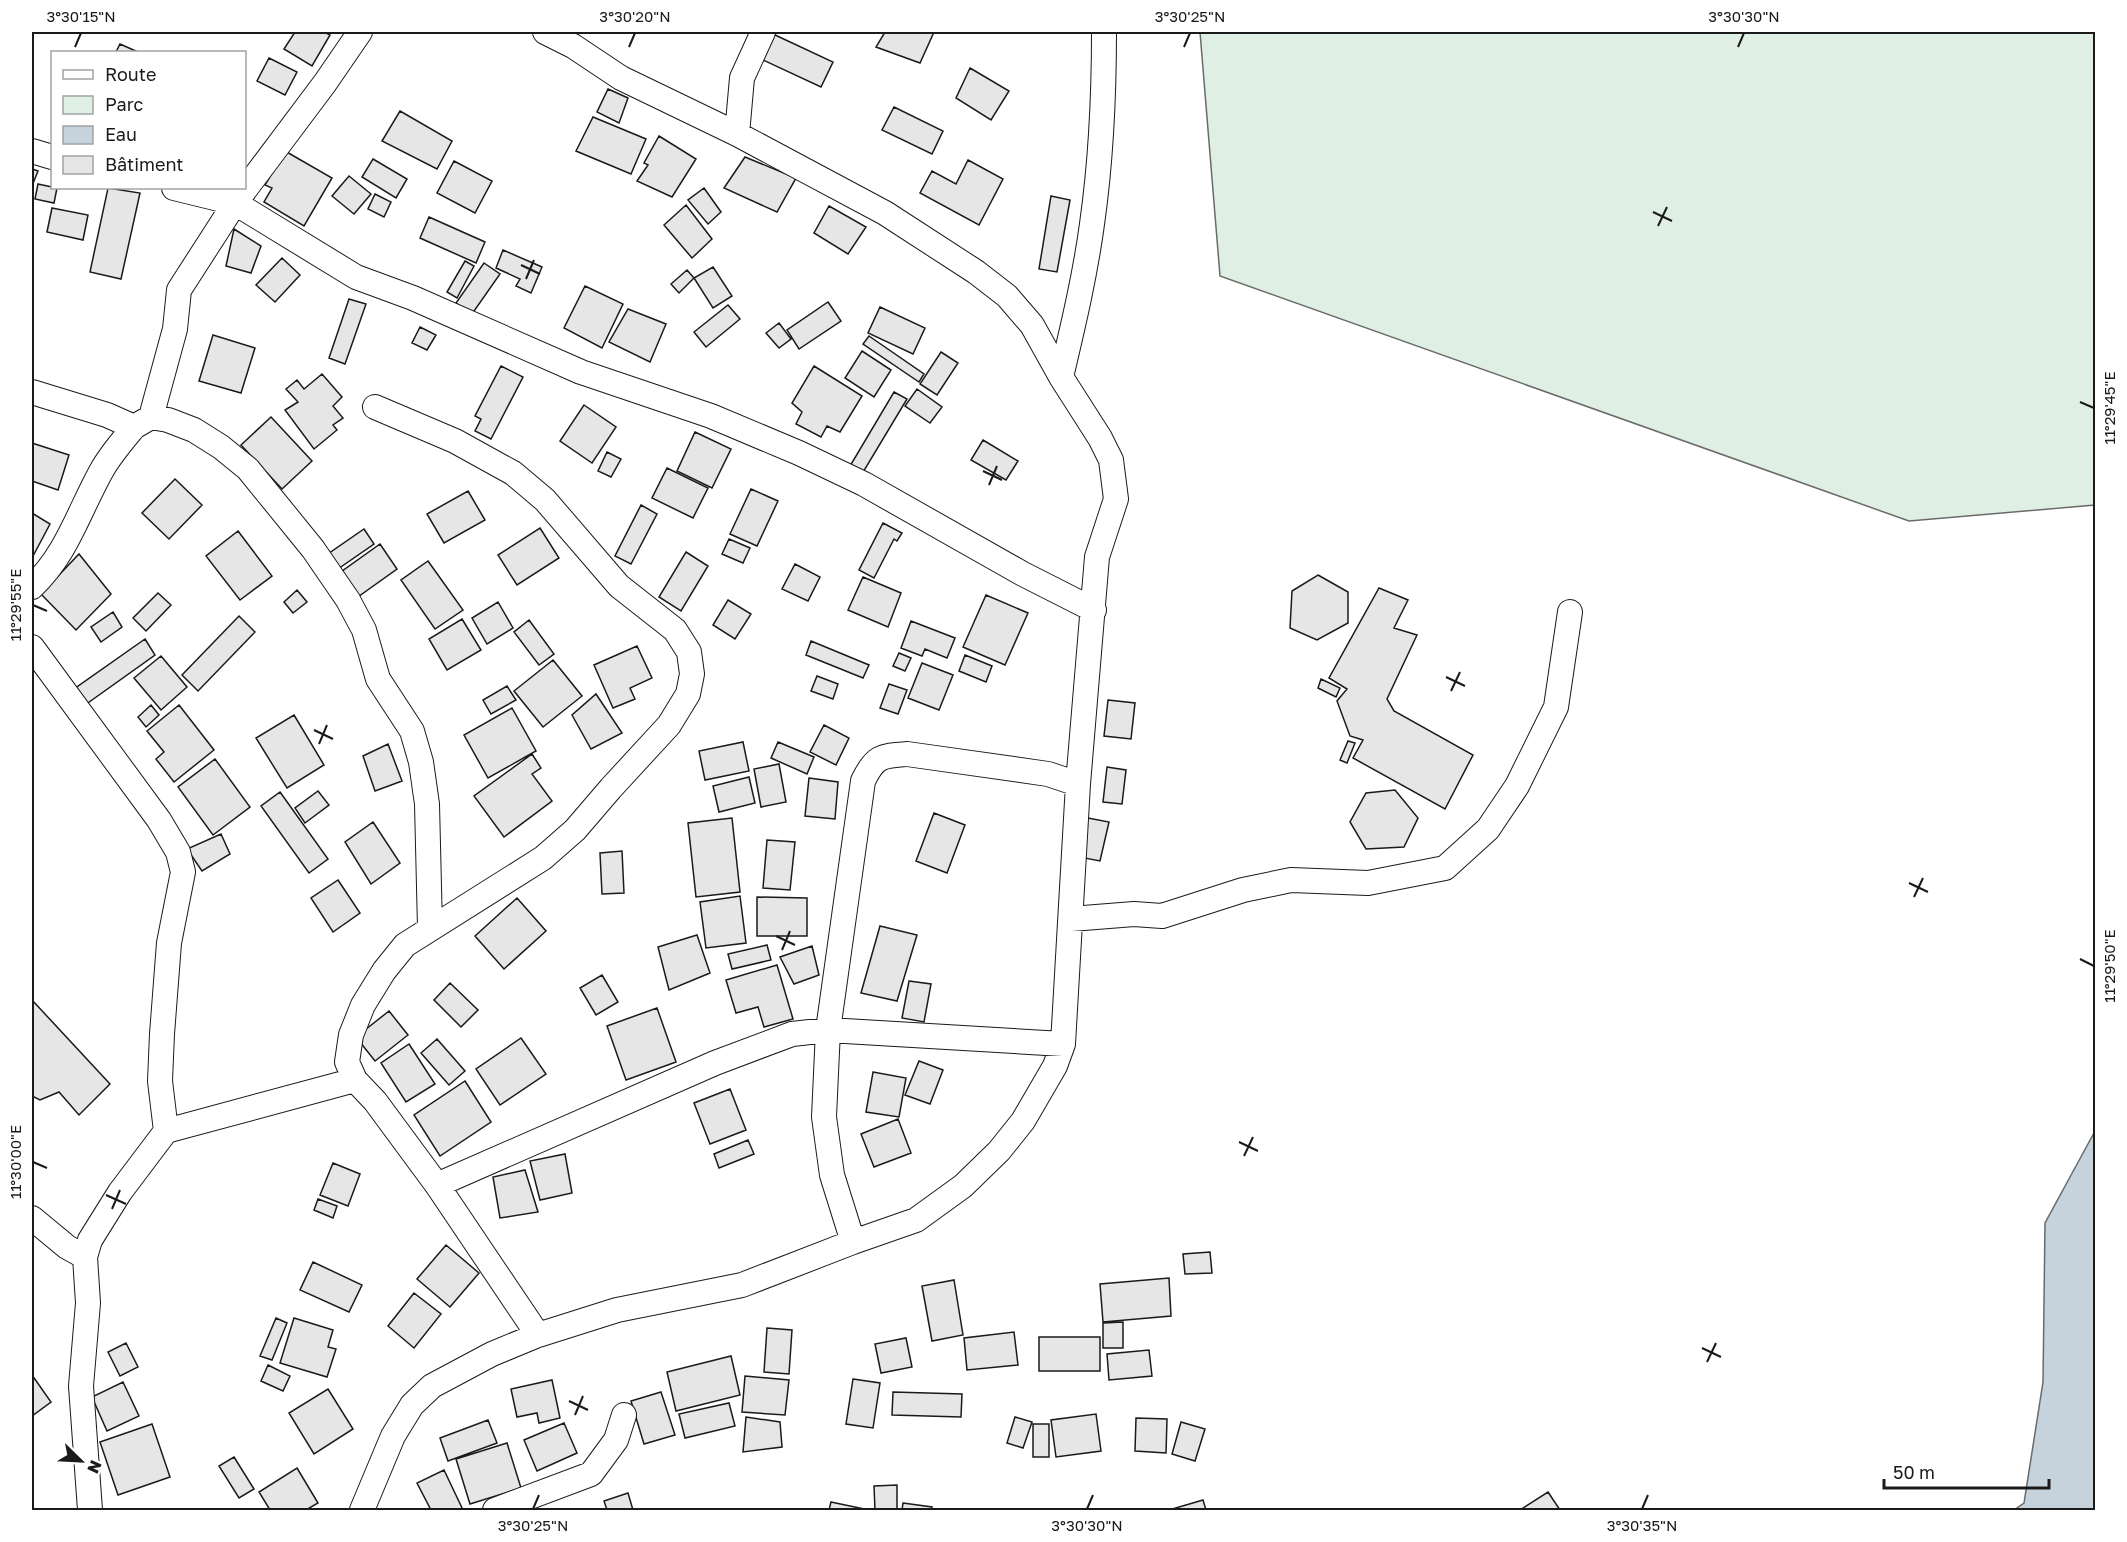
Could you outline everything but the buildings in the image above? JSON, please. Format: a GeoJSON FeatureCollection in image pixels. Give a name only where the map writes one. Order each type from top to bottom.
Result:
{"type":"FeatureCollection","features":[{"type":"Feature","properties":{"kind":"street"},"geometry":{"type":"LineString","coordinates":[[246,188],[325,84],[360,32]]}},
{"type":"Feature","properties":{"kind":"street"},"geometry":{"type":"LineString","coordinates":[[362,1510],[393,1436],[412,1405],[432,1386],[492,1354],[538,1335],[617,1310],[742,1286],[916,1220],[963,1186],[999,1151],[1023,1121],[1054,1066],[1063,1044],[1078,784],[1095,610],[1097,558],[1116,499],[1111,460],[1100,438],[1061,377],[1032,325],[1007,296],[984,278],[885,213],[737,134],[621,78],[574,39],[545,32]]}},
{"type":"Feature","properties":{"kind":"street"},"geometry":{"type":"LineString","coordinates":[[737,134],[742,78],[764,32]]}},
{"type":"Feature","properties":{"kind":"street"},"geometry":{"type":"LineString","coordinates":[[1061,377],[1092,223],[1104,88],[1104,32]]}},
{"type":"Feature","properties":{"kind":"street"},"geometry":{"type":"LineString","coordinates":[[32,151],[51,157]]}},
{"type":"Feature","properties":{"kind":"street"},"geometry":{"type":"LineString","coordinates":[[178,189],[235,203],[356,277],[413,298],[581,372],[711,416],[799,453],[864,484],[1023,574],[1095,610]]}},
{"type":"Feature","properties":{"kind":"street"},"geometry":{"type":"LineString","coordinates":[[32,586],[48,572],[66,544],[103,469],[143,422],[175,329],[179,290],[246,189]]}},
{"type":"Feature","properties":{"kind":"street"},"geometry":{"type":"LineString","coordinates":[[32,392],[107,415],[143,422],[168,420],[194,430],[221,447],[248,469],[313,549],[348,600],[364,630],[378,679],[412,731],[421,762],[427,804],[430,928]]}},
{"type":"Feature","properties":{"kind":"street"},"geometry":{"type":"LineString","coordinates":[[375,407],[456,441],[513,473],[545,500],[619,586],[675,630],[689,652],[692,674],[688,694],[669,725],[610,788],[575,830],[543,858],[405,945],[384,971],[363,1005],[351,1035],[347,1062],[355,1080],[375,1101],[437,1185],[538,1335]]}},
{"type":"Feature","properties":{"kind":"street"},"geometry":{"type":"LineString","coordinates":[[1071,919],[1134,914],[1161,916],[1243,890],[1291,880],[1368,882],[1445,868],[1488,829],[1522,776],[1556,707],[1570,612]]}},
{"type":"Feature","properties":{"kind":"street"},"geometry":{"type":"LineString","coordinates":[[32,647],[159,820],[178,852],[181,862],[183,872],[170,944],[162,1034],[160,1081],[166,1131]]}},
{"type":"Feature","properties":{"kind":"street"},"geometry":{"type":"LineString","coordinates":[[853,1242],[832,1175],[824,1117],[828,1030],[863,781],[871,763],[887,756],[907,754],[1048,774],[1078,784]]}},
{"type":"Feature","properties":{"kind":"street"},"geometry":{"type":"LineString","coordinates":[[437,1185],[715,1063],[792,1035],[828,1030],[1063,1044]]}},
{"type":"Feature","properties":{"kind":"street"},"geometry":{"type":"LineString","coordinates":[[90,1510],[81,1386],[88,1303],[85,1257],[90,1240],[120,1192],[166,1131],[355,1080]]}},
{"type":"Feature","properties":{"kind":"street"},"geometry":{"type":"LineString","coordinates":[[32,1218],[67,1247],[85,1257]]}},
{"type":"Feature","properties":{"kind":"street"},"geometry":{"type":"LineString","coordinates":[[495,1510],[591,1474],[616,1440],[624,1415]]}},
{"type":"Feature","properties":{"kind":"green space"},"geometry":{"type":"Polygon","coordinates":[[[1200,32],[2095,32],[2095,505],[1909,521],[1220,276],[1200,32]]]}},
{"type":"Feature","properties":{"kind":"water"},"geometry":{"type":"Polygon","coordinates":[[[2095,1131],[2095,1510],[2014,1510],[2024,1503],[2043,1382],[2045,1223],[2095,1131]]]}}]}
